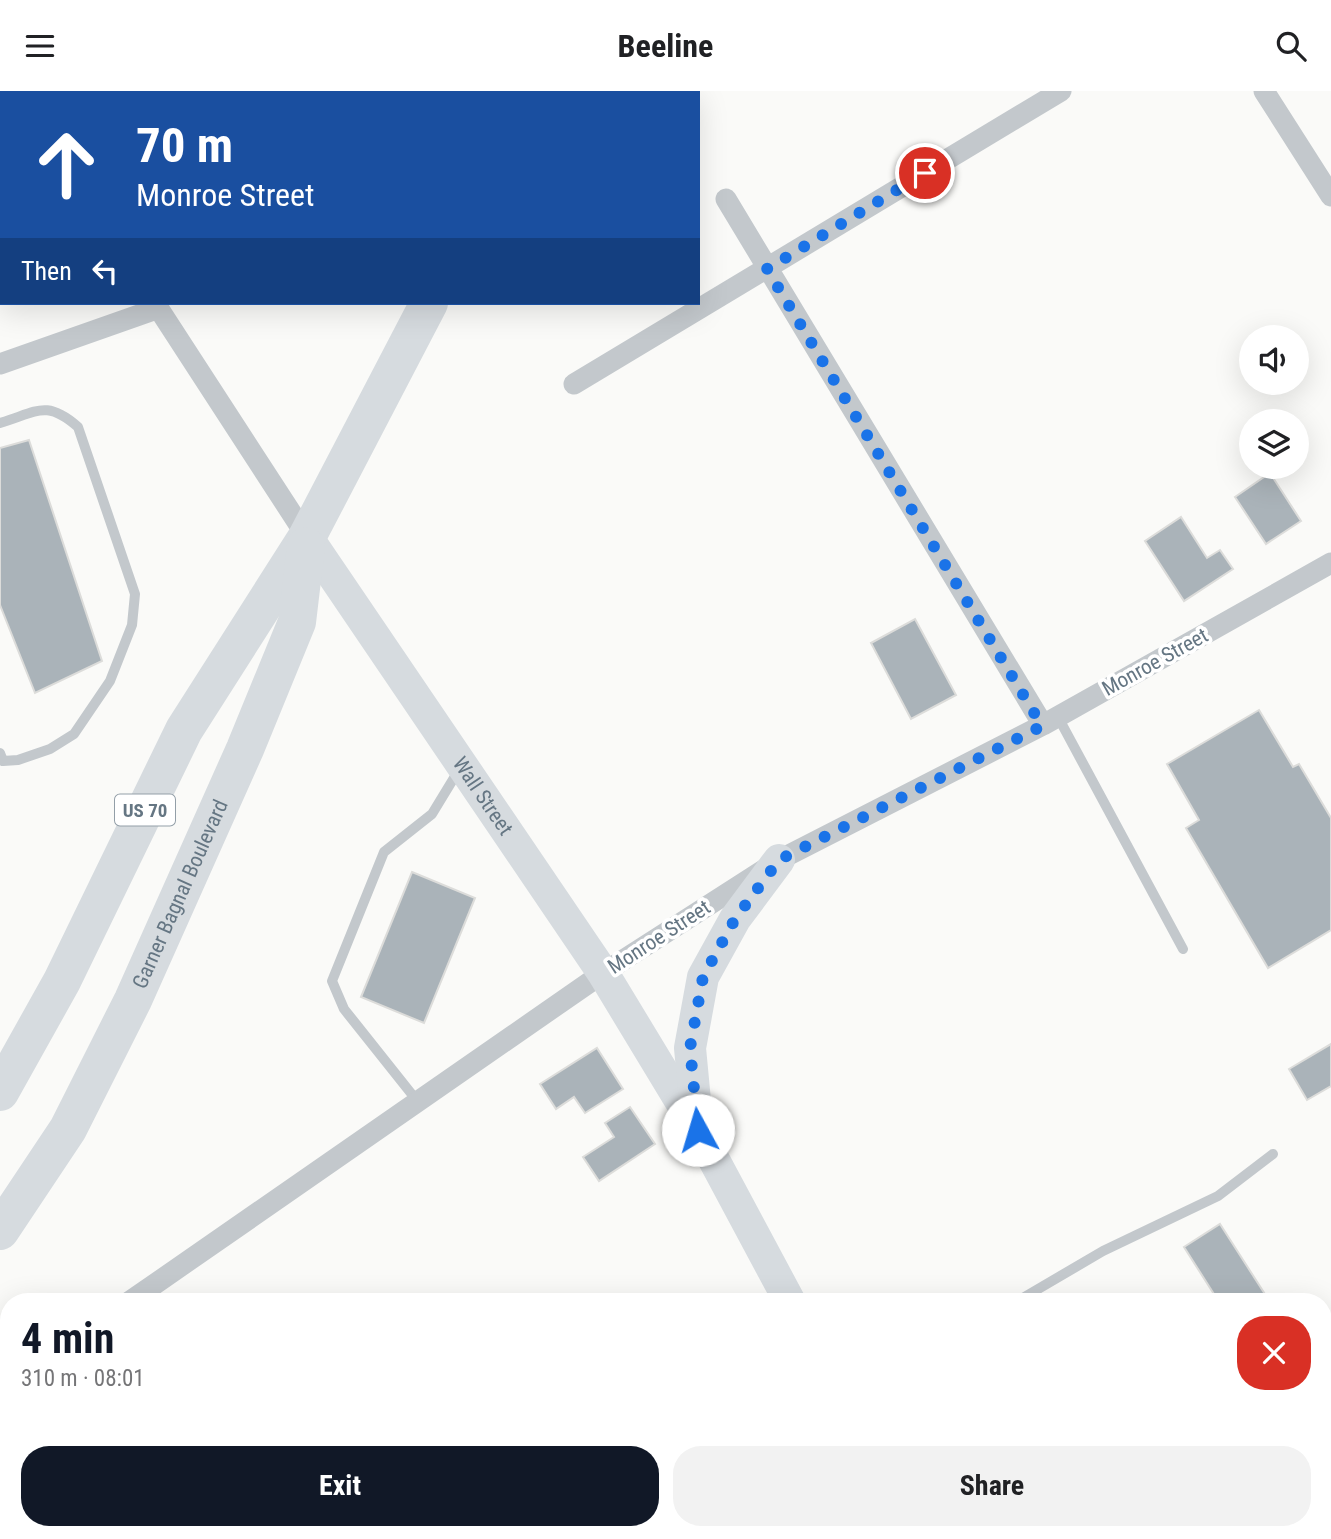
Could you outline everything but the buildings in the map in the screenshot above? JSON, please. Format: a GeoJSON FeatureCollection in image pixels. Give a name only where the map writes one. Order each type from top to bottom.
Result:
{"type":"FeatureCollection","features":[{"type":"Feature","properties":{"kind":"highway","name":"Garner Bagnal Boulevard"},"geometry":{"type":"LineString","coordinates":[[0,1092],[62,981],[184,730],[307,537],[428,305]]}},
{"type":"Feature","properties":{"kind":"highway","name":"Garner Bagnal Boulevard"},"geometry":{"type":"LineString","coordinates":[[0,1231],[68,1129],[133,1000],[239,761],[297,622],[307,537]]}},
{"type":"Feature","properties":{"kind":"street"},"geometry":{"type":"LineString","coordinates":[[574,384],[1061,91]]}},
{"type":"Feature","properties":{"kind":"street"},"geometry":{"type":"LineString","coordinates":[[1264,91],[1331,196]]}},
{"type":"Feature","properties":{"kind":"street"},"geometry":{"type":"LineString","coordinates":[[726,198],[767,269],[1050,721]]}},
{"type":"Feature","properties":{"kind":"street"},"geometry":{"type":"LineString","coordinates":[[0,364],[157,305]]}},
{"type":"Feature","properties":{"kind":"street","name":"Wall Street"},"geometry":{"type":"LineString","coordinates":[[157,305],[307,537],[603,973],[698,1130],[785,1293]]}},
{"type":"Feature","properties":{"kind":"street","name":"Monroe Street"},"geometry":{"type":"LineString","coordinates":[[142,1293],[603,973],[779,860],[1050,721],[1331,563]]}},
{"type":"Feature","properties":{"kind":"street"},"geometry":{"type":"LineString","coordinates":[[698,1130],[690,1048],[703,977],[735,919],[779,860]]}},
{"type":"Feature","properties":{"kind":"lane"},"geometry":{"type":"LineString","coordinates":[[0,423],[47,409],[59,411],[78,427],[135,594],[132,625],[110,681],[74,734],[50,749],[18,760],[3,761],[0,753]]}},
{"type":"Feature","properties":{"kind":"lane"},"geometry":{"type":"LineString","coordinates":[[1050,721],[1183,949]]}},
{"type":"Feature","properties":{"kind":"lane"},"geometry":{"type":"LineString","coordinates":[[418,1102],[344,1009],[332,981],[384,852],[432,814],[462,766]]}},
{"type":"Feature","properties":{"kind":"lane"},"geometry":{"type":"LineString","coordinates":[[1031,1293],[1103,1251],[1218,1196],[1273,1154]]}},
{"type":"Feature","properties":{"kind":"route"},"geometry":{"type":"LineString","coordinates":[[698,1130],[690,1048],[703,977],[735,919],[779,860],[1042,726],[767,269],[925,173]]}}]}
